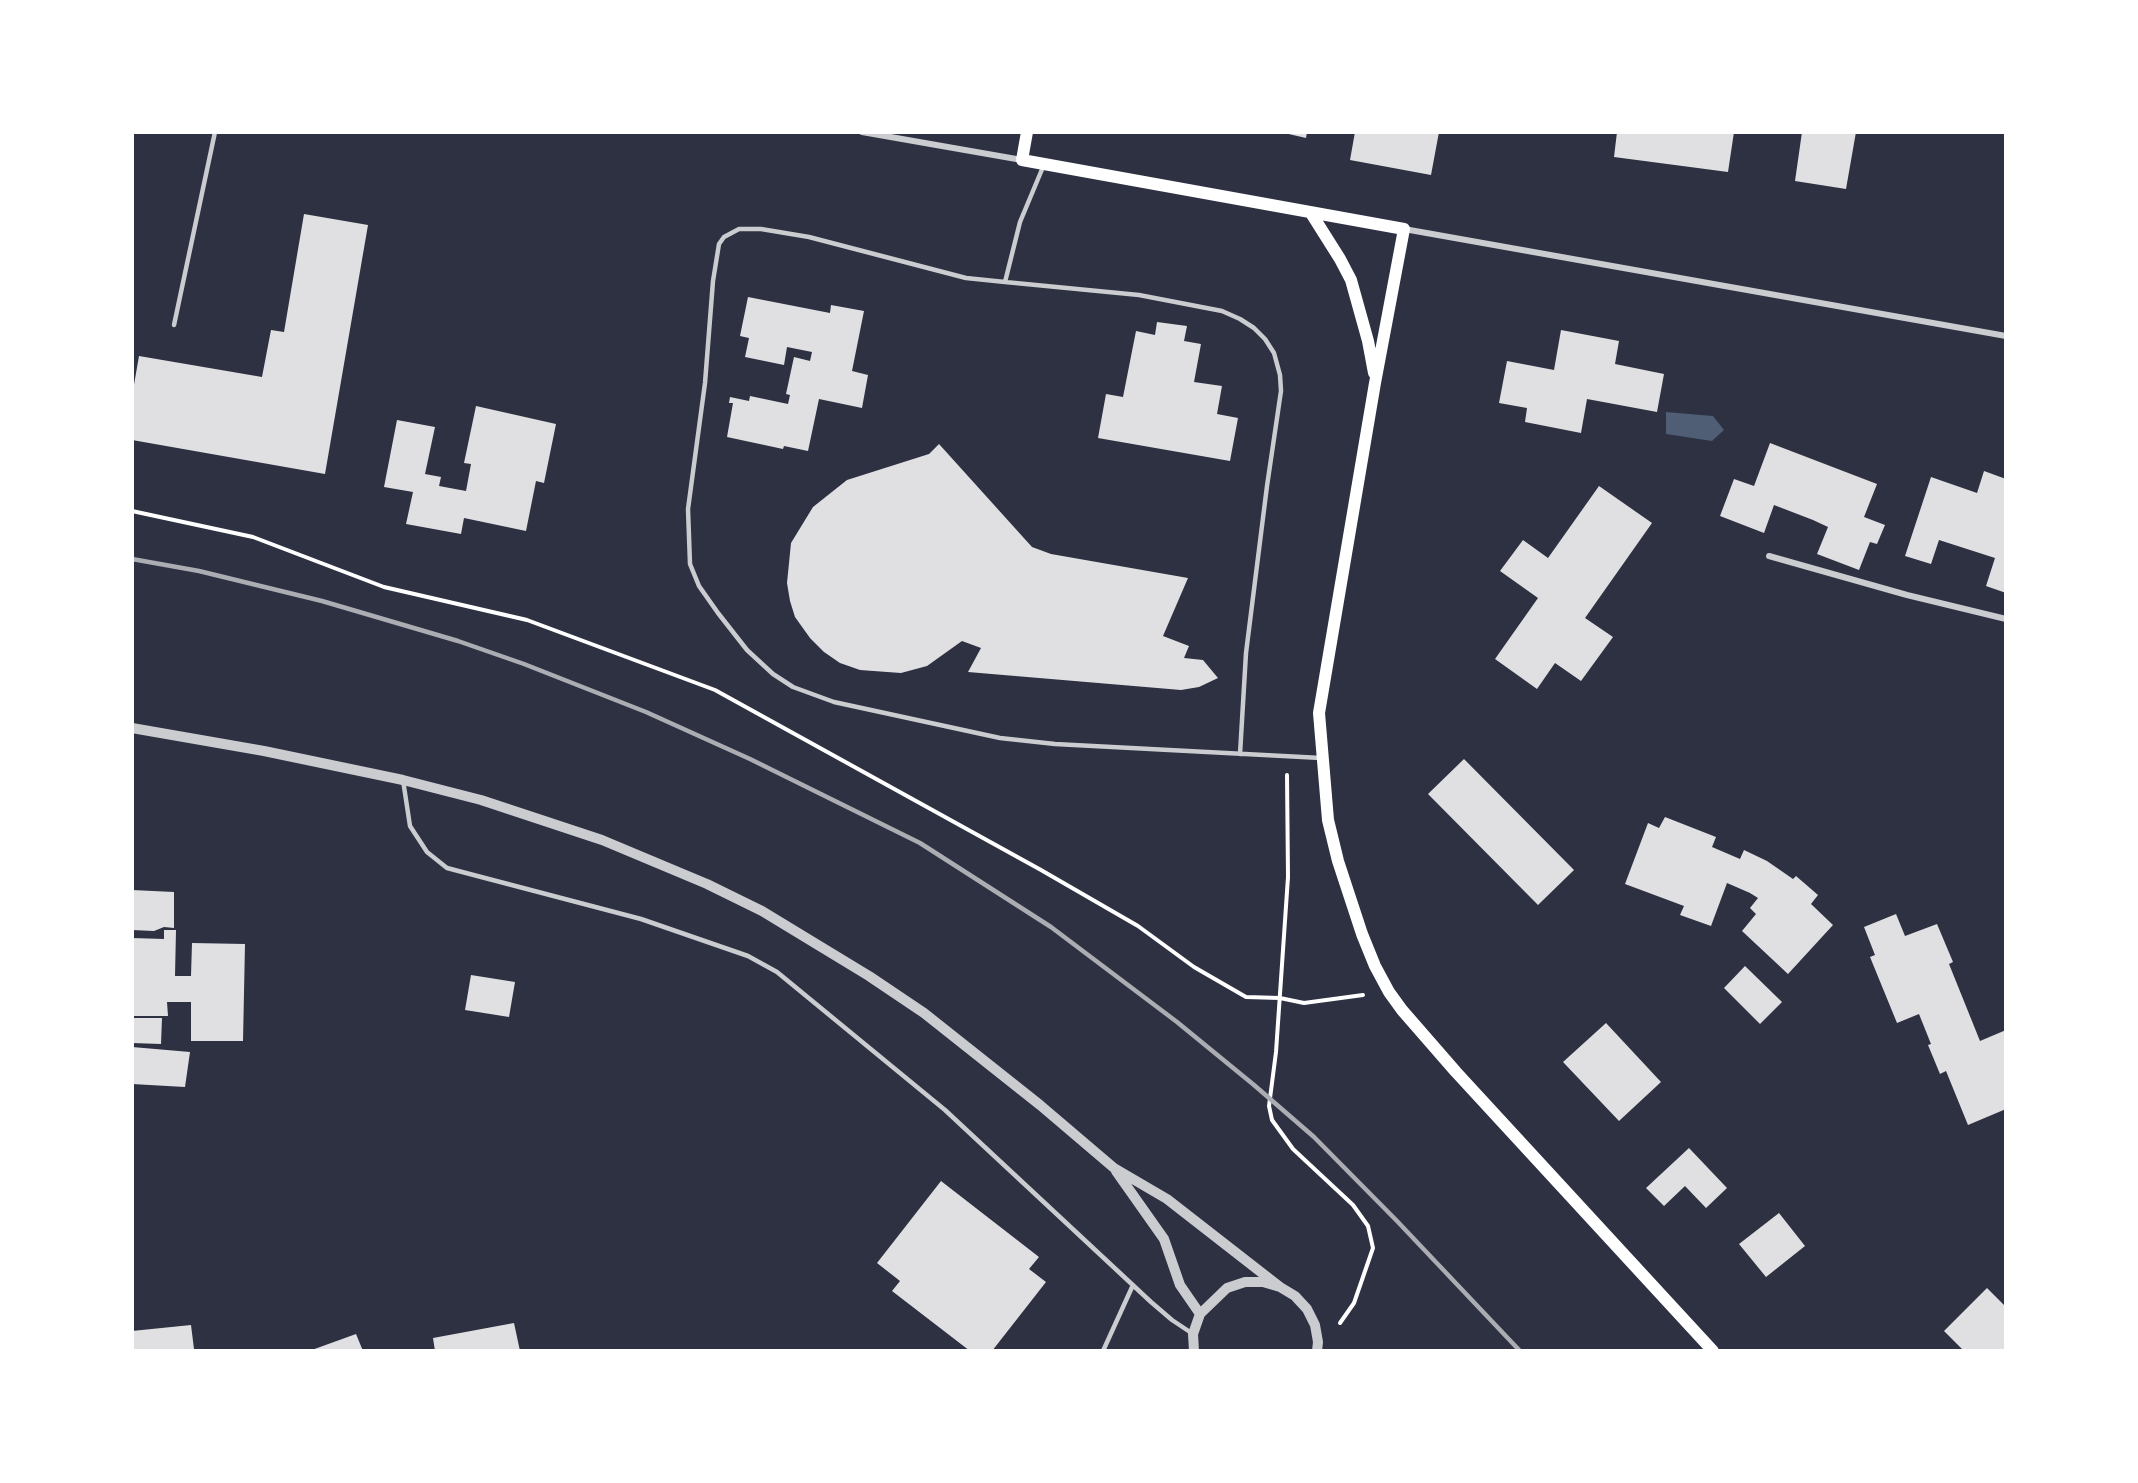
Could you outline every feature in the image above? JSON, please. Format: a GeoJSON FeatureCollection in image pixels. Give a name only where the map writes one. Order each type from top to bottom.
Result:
{"type":"FeatureCollection","features":[{"type":"Feature","properties":{"kind":"main road"},"geometry":{"type":"LineString","coordinates":[[1027,132],[1022,160],[1404,229],[1375,383],[1319,713],[1328,820],[1338,861],[1362,934],[1389,992],[1456,1072],[1713,1351]]}},
{"type":"Feature","properties":{"kind":"main road"},"geometry":{"type":"LineString","coordinates":[[1311,213],[1351,280],[1368,341],[1375,383]]}},
{"type":"Feature","properties":{"kind":"street"},"geometry":{"type":"LineString","coordinates":[[862,132],[1022,160]]}},
{"type":"Feature","properties":{"kind":"street"},"geometry":{"type":"LineString","coordinates":[[1404,229],[2006,336]]}},
{"type":"Feature","properties":{"kind":"street"},"geometry":{"type":"LineString","coordinates":[[1769,556],[1906,595],[2006,619]]}},
{"type":"Feature","properties":{"kind":"street"},"geometry":{"type":"LineString","coordinates":[[132,728],[264,751],[403,780],[481,800],[602,840],[707,884],[762,911],[869,976],[924,1013],[1040,1105],[1113,1168],[1167,1199],[1280,1287],[1295,1296],[1307,1309],[1315,1324],[1317,1346]]}},
{"type":"Feature","properties":{"kind":"street"},"geometry":{"type":"LineString","coordinates":[[1113,1168],[1164,1239],[1180,1285],[1200,1314]]}},
{"type":"Feature","properties":{"kind":"street"},"geometry":{"type":"LineString","coordinates":[[1186,1351],[1193,1342],[1200,1314],[1227,1288],[1245,1282],[1263,1282],[1280,1287]]}},
{"type":"Feature","properties":{"kind":"lane"},"geometry":{"type":"LineString","coordinates":[[174,326],[214,132]]}},
{"type":"Feature","properties":{"kind":"lane"},"geometry":{"type":"LineString","coordinates":[[1005,282],[1020,222],[1044,164]]}},
{"type":"Feature","properties":{"kind":"lane"},"geometry":{"type":"LineString","coordinates":[[1240,754],[1246,653],[1265,497],[1281,391],[1280,375],[1274,353],[1265,339],[1254,328],[1222,311],[1139,295],[966,278],[809,237],[750,229],[731,232],[724,237],[719,244],[713,281],[705,383],[688,509],[690,564],[699,586],[718,613],[747,650],[772,674],[794,687],[834,702],[1000,738],[1055,744],[1240,754],[1322,758]]}},
{"type":"Feature","properties":{"kind":"lane"},"geometry":{"type":"LineString","coordinates":[[403,780],[410,826],[427,852],[447,868],[641,919],[748,956],[777,972],[945,1110],[1193,1342]]}},
{"type":"Feature","properties":{"kind":"lane"},"geometry":{"type":"LineString","coordinates":[[1103,1351],[1133,1285]]}},
{"type":"Feature","properties":{"kind":"path"},"geometry":{"type":"LineString","coordinates":[[132,512],[254,537],[384,587],[527,620],[715,690],[1051,875],[1138,926],[1194,967],[1246,997],[1280,998],[1304,1003],[1389,992]]}},
{"type":"Feature","properties":{"kind":"path"},"geometry":{"type":"LineString","coordinates":[[1287,756],[1288,877],[1280,998],[1269,1106],[1272,1120],[1293,1149],[1353,1205],[1368,1226],[1373,1248],[1354,1303],[1338,1326],[1317,1346]]}},
{"type":"Feature","properties":{"kind":"water"},"geometry":{"type":"Polygon","coordinates":[[[1666,412],[1713,416],[1724,430],[1712,441],[1666,434],[1666,412]]]}},
{"type":"Feature","properties":{"kind":"building"},"geometry":{"type":"Polygon","coordinates":[[[1280,132],[1307,132],[1306,138],[1280,132]]]}},
{"type":"Feature","properties":{"kind":"building"},"geometry":{"type":"Polygon","coordinates":[[[1355,132],[1439,132],[1431,175],[1350,160],[1355,132]]]}},
{"type":"Feature","properties":{"kind":"building"},"geometry":{"type":"Polygon","coordinates":[[[1617,132],[1734,132],[1728,172],[1614,157],[1617,132]]]}},
{"type":"Feature","properties":{"kind":"building"},"geometry":{"type":"Polygon","coordinates":[[[1802,132],[1856,132],[1846,189],[1795,181],[1802,132]]]}},
{"type":"Feature","properties":{"kind":"building"},"geometry":{"type":"Polygon","coordinates":[[[304,214],[368,225],[325,474],[132,440],[132,396],[139,356],[262,377],[271,330],[284,332],[304,214]]]}},
{"type":"Feature","properties":{"kind":"building"},"geometry":{"type":"Polygon","coordinates":[[[748,297],[830,313],[831,305],[864,311],[852,371],[868,375],[862,408],[819,399],[808,451],[784,446],[783,449],[727,437],[733,403],[729,403],[730,397],[749,401],[750,396],[788,404],[790,395],[786,394],[794,357],[810,361],[812,352],[787,347],[784,365],[745,357],[749,338],[740,336],[748,297]]]}},
{"type":"Feature","properties":{"kind":"building"},"geometry":{"type":"Polygon","coordinates":[[[1157,322],[1187,326],[1184,341],[1201,344],[1194,382],[1222,386],[1217,414],[1238,418],[1230,461],[1098,438],[1106,394],[1123,397],[1136,331],[1155,335],[1157,322]]]}},
{"type":"Feature","properties":{"kind":"building"},"geometry":{"type":"Polygon","coordinates":[[[1561,330],[1619,341],[1615,364],[1664,374],[1657,412],[1587,399],[1581,433],[1525,422],[1527,408],[1499,403],[1507,361],[1554,370],[1561,330]]]}},
{"type":"Feature","properties":{"kind":"building"},"geometry":{"type":"Polygon","coordinates":[[[476,406],[556,424],[544,483],[536,481],[526,531],[464,518],[461,534],[406,524],[413,492],[384,487],[397,420],[435,427],[425,474],[441,477],[439,486],[466,491],[471,464],[464,463],[476,406]]]}},
{"type":"Feature","properties":{"kind":"building"},"geometry":{"type":"Polygon","coordinates":[[[1770,443],[1877,484],[1864,517],[1885,525],[1877,544],[1870,542],[1859,570],[1817,554],[1828,527],[1813,520],[1774,505],[1764,533],[1720,516],[1734,479],[1754,486],[1770,443]]]}},
{"type":"Feature","properties":{"kind":"building"},"geometry":{"type":"Polygon","coordinates":[[[939,444],[1032,547],[1051,554],[1188,578],[1163,636],[1189,646],[1184,658],[1203,660],[1218,678],[1199,687],[1181,690],[968,672],[981,648],[962,641],[927,666],[901,673],[860,670],[840,663],[824,652],[810,638],[795,617],[790,601],[787,583],[791,543],[813,507],[847,480],[929,454],[939,444]]]}},
{"type":"Feature","properties":{"kind":"building"},"geometry":{"type":"Polygon","coordinates":[[[1984,471],[2006,479],[2004,499],[2006,500],[2006,593],[1986,586],[1995,558],[1939,540],[1931,564],[1905,556],[1931,477],[1977,493],[1984,471]]]}},
{"type":"Feature","properties":{"kind":"building"},"geometry":{"type":"Polygon","coordinates":[[[1599,486],[1652,523],[1585,618],[1613,637],[1581,681],[1555,663],[1537,689],[1495,659],[1538,598],[1500,571],[1523,540],[1548,558],[1599,486]]]}},
{"type":"Feature","properties":{"kind":"building"},"geometry":{"type":"Polygon","coordinates":[[[1464,759],[1574,870],[1538,905],[1428,794],[1464,759]]]}},
{"type":"Feature","properties":{"kind":"building"},"geometry":{"type":"Polygon","coordinates":[[[1665,817],[1716,837],[1712,847],[1740,859],[1744,850],[1767,861],[1793,879],[1796,876],[1818,895],[1811,904],[1833,925],[1788,974],[1742,931],[1756,914],[1750,908],[1758,898],[1750,893],[1727,883],[1711,926],[1680,915],[1684,906],[1625,884],[1648,823],[1659,828],[1665,817]]]}},
{"type":"Feature","properties":{"kind":"building"},"geometry":{"type":"Polygon","coordinates":[[[132,890],[174,892],[174,928],[164,927],[154,931],[132,930],[132,890]]]}},
{"type":"Feature","properties":{"kind":"building"},"geometry":{"type":"Polygon","coordinates":[[[1896,914],[1905,936],[1937,924],[1953,962],[1949,964],[1980,1041],[2006,1030],[2006,1109],[1968,1125],[1946,1071],[1940,1074],[1919,1014],[1897,1023],[1870,957],[1875,955],[1864,927],[1896,914]]]}},
{"type":"Feature","properties":{"kind":"building"},"geometry":{"type":"Polygon","coordinates":[[[164,930],[176,930],[175,976],[191,976],[192,943],[245,944],[243,1041],[191,1041],[191,1002],[167,1002],[168,1016],[132,1016],[132,938],[164,939],[164,930]]]}},
{"type":"Feature","properties":{"kind":"building"},"geometry":{"type":"Polygon","coordinates":[[[1745,966],[1782,1002],[1760,1024],[1724,988],[1745,966]]]}},
{"type":"Feature","properties":{"kind":"building"},"geometry":{"type":"Polygon","coordinates":[[[471,975],[515,982],[509,1017],[465,1010],[471,975]]]}},
{"type":"Feature","properties":{"kind":"building"},"geometry":{"type":"Polygon","coordinates":[[[132,1018],[162,1018],[161,1044],[132,1043],[132,1018]]]}},
{"type":"Feature","properties":{"kind":"building"},"geometry":{"type":"Polygon","coordinates":[[[1606,1023],[1661,1082],[1619,1121],[1563,1062],[1606,1023]]]}},
{"type":"Feature","properties":{"kind":"building"},"geometry":{"type":"Polygon","coordinates":[[[132,1047],[190,1052],[185,1087],[132,1084],[132,1047]]]}},
{"type":"Feature","properties":{"kind":"building"},"geometry":{"type":"Polygon","coordinates":[[[1689,1148],[1727,1188],[1706,1208],[1685,1186],[1664,1206],[1646,1188],[1689,1148]]]}},
{"type":"Feature","properties":{"kind":"building"},"geometry":{"type":"Polygon","coordinates":[[[941,1181],[1039,1257],[1029,1269],[1046,1282],[992,1351],[970,1351],[892,1291],[900,1281],[877,1263],[941,1181]]]}},
{"type":"Feature","properties":{"kind":"building"},"geometry":{"type":"Polygon","coordinates":[[[1779,1213],[1805,1246],[1766,1277],[1739,1244],[1779,1213]]]}},
{"type":"Feature","properties":{"kind":"building"},"geometry":{"type":"Polygon","coordinates":[[[1987,1288],[2006,1307],[2006,1351],[1964,1351],[1944,1331],[1987,1288]]]}},
{"type":"Feature","properties":{"kind":"building"},"geometry":{"type":"Polygon","coordinates":[[[514,1323],[520,1351],[435,1351],[433,1338],[514,1323]]]}},
{"type":"Feature","properties":{"kind":"building"},"geometry":{"type":"Polygon","coordinates":[[[191,1325],[194,1349],[132,1351],[132,1331],[191,1325]]]}},
{"type":"Feature","properties":{"kind":"building"},"geometry":{"type":"Polygon","coordinates":[[[356,1334],[363,1351],[309,1351],[356,1334]]]}},
{"type":"Feature","properties":{"kind":"railway"},"geometry":{"type":"LineString","coordinates":[[132,559],[199,571],[322,601],[458,641],[524,664],[646,712],[750,759],[920,843],[1051,927],[1177,1022],[1254,1085],[1314,1137],[1520,1351]]}}]}
